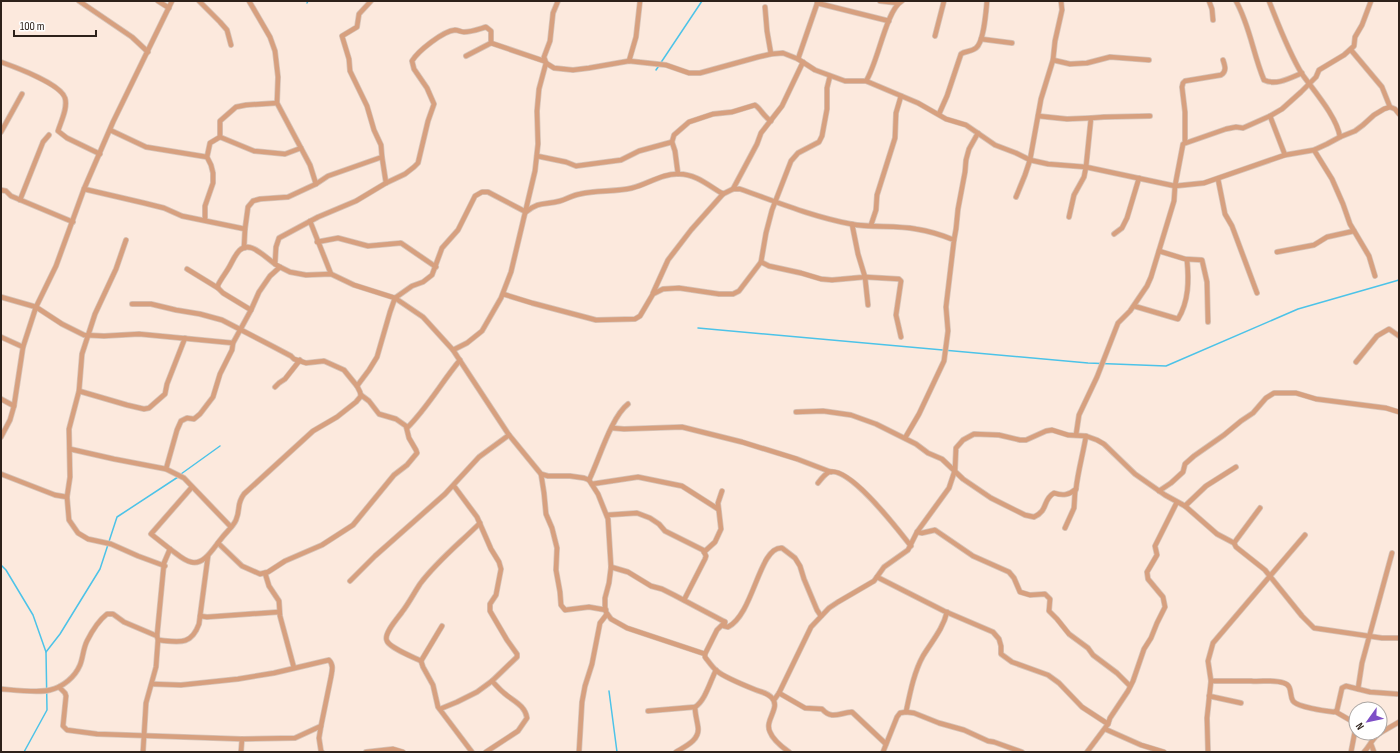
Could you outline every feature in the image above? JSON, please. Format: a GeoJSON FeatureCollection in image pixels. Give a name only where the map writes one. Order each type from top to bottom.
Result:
{"type":"FeatureCollection","features":[{"type":"Feature","properties":{"kind":"street"},"geometry":{"type":"LineString","coordinates":[[79,1],[132,37],[148,52]]}},
{"type":"Feature","properties":{"kind":"street"},"geometry":{"type":"LineString","coordinates":[[158,1],[169,8]]}},
{"type":"Feature","properties":{"kind":"street"},"geometry":{"type":"LineString","coordinates":[[1,437],[10,420],[14,406],[23,346],[36,307],[56,266],[84,189],[110,130],[172,1]]}},
{"type":"Feature","properties":{"kind":"street"},"geometry":{"type":"LineString","coordinates":[[199,1],[227,30],[231,45]]}},
{"type":"Feature","properties":{"kind":"street"},"geometry":{"type":"LineString","coordinates":[[249,1],[270,37],[275,51],[278,77],[277,103],[310,165],[316,184]]}},
{"type":"Feature","properties":{"kind":"street"},"geometry":{"type":"LineString","coordinates":[[371,1],[359,14],[357,27],[342,36],[350,71],[367,106],[374,130],[381,145],[386,183]]}},
{"type":"Feature","properties":{"kind":"street"},"geometry":{"type":"LineString","coordinates":[[453,350],[467,343],[482,331],[503,294],[511,272],[526,212],[537,156],[537,111],[539,89],[545,62],[544,57],[550,41],[553,13],[558,1]]}},
{"type":"Feature","properties":{"kind":"street"},"geometry":{"type":"LineString","coordinates":[[630,60],[636,37],[640,1]]}},
{"type":"Feature","properties":{"kind":"street"},"geometry":{"type":"LineString","coordinates":[[880,1],[900,2]]}},
{"type":"Feature","properties":{"kind":"street"},"geometry":{"type":"LineString","coordinates":[[935,36],[944,1]]}},
{"type":"Feature","properties":{"kind":"street"},"geometry":{"type":"LineString","coordinates":[[939,114],[947,96],[961,54],[974,50],[978,47],[981,39],[987,1]]}},
{"type":"Feature","properties":{"kind":"street"},"geometry":{"type":"LineString","coordinates":[[1016,197],[1030,160],[1038,116],[1053,60],[1055,41],[1062,10],[1061,1]]}},
{"type":"Feature","properties":{"kind":"street"},"geometry":{"type":"LineString","coordinates":[[1209,1],[1212,9],[1212,20]]}},
{"type":"Feature","properties":{"kind":"street"},"geometry":{"type":"LineString","coordinates":[[1236,1],[1247,25],[1254,52],[1264,80],[1268,82],[1277,82],[1302,73]]}},
{"type":"Feature","properties":{"kind":"street"},"geometry":{"type":"LineString","coordinates":[[1269,1],[1288,48],[1302,73],[1336,124],[1340,137]]}},
{"type":"Feature","properties":{"kind":"street"},"geometry":{"type":"LineString","coordinates":[[1185,142],[1226,129],[1236,127],[1243,128],[1270,116],[1287,105],[1310,84],[1319,70],[1351,50],[1354,46],[1355,37],[1362,25],[1370,1]]}},
{"type":"Feature","properties":{"kind":"street"},"geometry":{"type":"LineString","coordinates":[[734,189],[761,133],[782,106],[800,60],[818,2],[889,21]]}},
{"type":"Feature","properties":{"kind":"street"},"geometry":{"type":"LineString","coordinates":[[866,81],[894,8],[900,2]]}},
{"type":"Feature","properties":{"kind":"street"},"geometry":{"type":"LineString","coordinates":[[765,7],[771,54]]}},
{"type":"Feature","properties":{"kind":"street"},"geometry":{"type":"LineString","coordinates":[[166,469],[174,439],[182,421],[187,418],[194,419],[200,414],[213,397],[220,374],[232,350],[233,343],[259,292],[278,266],[276,247],[279,238],[405,174],[418,163],[428,121],[434,104],[427,88],[414,70],[412,60],[414,57],[422,48],[441,36],[455,30],[465,32],[486,27],[491,31],[491,43]]}},
{"type":"Feature","properties":{"kind":"street"},"geometry":{"type":"LineString","coordinates":[[981,39],[1012,43]]}},
{"type":"Feature","properties":{"kind":"street"},"geometry":{"type":"LineString","coordinates":[[466,56],[491,43],[545,62],[554,68],[573,70],[630,60],[666,66],[689,73],[700,72],[771,54],[783,53],[800,60],[815,70],[830,76],[845,81],[866,81],[918,103],[946,119],[966,125],[995,145],[1030,160],[1048,164],[1086,167],[1175,186],[1204,183],[1285,155],[1314,150],[1355,131],[1363,126],[1374,115],[1384,109],[1395,109],[1399,114]]}},
{"type":"Feature","properties":{"kind":"street"},"geometry":{"type":"LineString","coordinates":[[1351,50],[1382,87],[1390,108]]}},
{"type":"Feature","properties":{"kind":"street"},"geometry":{"type":"LineString","coordinates":[[1053,60],[1070,64],[1087,63],[1110,57],[1149,60]]}},
{"type":"Feature","properties":{"kind":"street"},"geometry":{"type":"LineString","coordinates":[[1076,435],[1079,415],[1097,377],[1118,323],[1134,306],[1147,286],[1154,267],[1174,201],[1175,186],[1182,148],[1185,142],[1183,83],[1185,81],[1221,75],[1226,69],[1224,60]]}},
{"type":"Feature","properties":{"kind":"street"},"geometry":{"type":"LineString","coordinates":[[1,62],[31,73],[60,90],[65,96],[66,107],[58,131],[67,138],[100,154]]}},
{"type":"Feature","properties":{"kind":"street"},"geometry":{"type":"LineString","coordinates":[[653,294],[669,288],[733,294],[740,290],[761,262],[766,232],[791,161],[798,153],[819,142],[822,136],[827,109],[827,88],[830,76]]}},
{"type":"Feature","properties":{"kind":"street"},"geometry":{"type":"LineString","coordinates":[[1,132],[22,94]]}},
{"type":"Feature","properties":{"kind":"street"},"geometry":{"type":"LineString","coordinates":[[870,225],[876,210],[877,195],[895,138],[896,113],[901,96]]}},
{"type":"Feature","properties":{"kind":"street"},"geometry":{"type":"LineString","coordinates":[[220,137],[220,121],[234,108],[246,105],[277,103]]}},
{"type":"Feature","properties":{"kind":"street"},"geometry":{"type":"LineString","coordinates":[[678,174],[675,151],[672,142],[674,135],[688,122],[752,105],[758,107],[765,117],[771,121]]}},
{"type":"Feature","properties":{"kind":"street"},"geometry":{"type":"LineString","coordinates":[[1038,116],[1067,119],[1150,116]]}},
{"type":"Feature","properties":{"kind":"street"},"geometry":{"type":"LineString","coordinates":[[1270,116],[1285,155]]}},
{"type":"Feature","properties":{"kind":"street"},"geometry":{"type":"LineString","coordinates":[[1069,217],[1074,195],[1084,177],[1091,118]]}},
{"type":"Feature","properties":{"kind":"street"},"geometry":{"type":"LineString","coordinates":[[110,130],[146,147],[207,157]]}},
{"type":"Feature","properties":{"kind":"street"},"geometry":{"type":"LineString","coordinates":[[905,438],[919,414],[944,361],[948,332],[946,307],[958,209],[966,160],[969,149],[978,133]]}},
{"type":"Feature","properties":{"kind":"street"},"geometry":{"type":"LineString","coordinates":[[20,200],[43,142],[49,135]]}},
{"type":"Feature","properties":{"kind":"street"},"geometry":{"type":"LineString","coordinates":[[220,137],[260,152],[285,154],[301,148]]}},
{"type":"Feature","properties":{"kind":"street"},"geometry":{"type":"LineString","coordinates":[[205,220],[205,206],[213,183],[213,173],[207,157],[210,143],[220,137]]}},
{"type":"Feature","properties":{"kind":"street"},"geometry":{"type":"LineString","coordinates":[[537,156],[566,162],[576,166],[621,160],[639,151],[672,142]]}},
{"type":"Feature","properties":{"kind":"street"},"geometry":{"type":"LineString","coordinates":[[1314,150],[1328,171],[1343,204],[1350,224],[1369,256],[1375,276]]}},
{"type":"Feature","properties":{"kind":"street"},"geometry":{"type":"LineString","coordinates":[[244,248],[248,207],[253,201],[288,197],[316,184],[328,176],[382,157]]}},
{"type":"Feature","properties":{"kind":"street"},"geometry":{"type":"LineString","coordinates":[[526,212],[535,205],[560,201],[579,194],[620,191],[647,184],[669,175],[678,174],[698,178],[723,194]]}},
{"type":"Feature","properties":{"kind":"street"},"geometry":{"type":"LineString","coordinates":[[1114,234],[1122,228],[1127,218],[1138,178]]}},
{"type":"Feature","properties":{"kind":"street"},"geometry":{"type":"LineString","coordinates":[[1218,179],[1225,214],[1232,226],[1258,293]]}},
{"type":"Feature","properties":{"kind":"street"},"geometry":{"type":"LineString","coordinates":[[84,189],[164,208],[182,216],[245,229]]}},
{"type":"Feature","properties":{"kind":"street"},"geometry":{"type":"LineString","coordinates":[[503,294],[596,320],[634,319],[640,316],[653,294],[668,260],[691,230],[723,194],[734,189],[740,189],[800,211],[852,224],[916,229],[942,235],[954,240]]}},
{"type":"Feature","properties":{"kind":"street"},"geometry":{"type":"LineString","coordinates":[[1,190],[11,196],[72,222]]}},
{"type":"Feature","properties":{"kind":"street"},"geometry":{"type":"LineString","coordinates":[[357,386],[377,357],[395,298],[412,286],[423,282],[432,275],[442,248],[458,230],[476,196],[482,192],[488,192],[526,212]]}},
{"type":"Feature","properties":{"kind":"street"},"geometry":{"type":"LineString","coordinates":[[310,221],[331,274]]}},
{"type":"Feature","properties":{"kind":"street"},"geometry":{"type":"LineString","coordinates":[[852,224],[858,254],[865,277],[868,305]]}},
{"type":"Feature","properties":{"kind":"street"},"geometry":{"type":"LineString","coordinates":[[1277,252],[1314,245],[1327,237],[1354,231]]}},
{"type":"Feature","properties":{"kind":"street"},"geometry":{"type":"LineString","coordinates":[[318,242],[338,238],[368,246],[400,243],[436,267]]}},
{"type":"Feature","properties":{"kind":"street"},"geometry":{"type":"LineString","coordinates":[[126,240],[116,269],[95,314],[82,354],[79,391],[70,429],[70,477],[67,497],[69,520],[78,533],[88,539],[109,543],[164,566]]}},
{"type":"Feature","properties":{"kind":"street"},"geometry":{"type":"LineString","coordinates":[[218,288],[218,285],[234,257],[244,248],[250,247],[254,248],[278,266],[290,272],[306,275],[331,274],[354,285],[395,298],[423,317],[453,350],[508,435],[541,474],[546,514],[552,528],[557,548],[556,570],[561,605],[565,610],[589,607],[607,612]]}},
{"type":"Feature","properties":{"kind":"street"},"geometry":{"type":"LineString","coordinates":[[1159,250],[1187,260],[1202,260],[1207,282],[1208,322]]}},
{"type":"Feature","properties":{"kind":"street"},"geometry":{"type":"LineString","coordinates":[[1134,306],[1162,313],[1178,319],[1183,311],[1186,301],[1189,275],[1187,260]]}},
{"type":"Feature","properties":{"kind":"street"},"geometry":{"type":"LineString","coordinates":[[761,262],[769,266],[826,280],[865,277],[899,279],[902,281],[896,315],[901,337]]}},
{"type":"Feature","properties":{"kind":"street"},"geometry":{"type":"LineString","coordinates":[[187,269],[251,310]]}},
{"type":"Feature","properties":{"kind":"street"},"geometry":{"type":"LineString","coordinates":[[1,297],[36,307],[62,324],[84,335],[89,334],[104,336],[139,334],[233,343]]}},
{"type":"Feature","properties":{"kind":"street"},"geometry":{"type":"LineString","coordinates":[[132,304],[151,304],[222,320],[291,356],[294,359],[306,363],[324,361],[344,370],[357,386],[361,396],[369,400],[379,414],[396,419],[407,428],[408,438],[416,450],[417,453],[407,466],[394,475],[353,525],[322,545],[285,561],[265,573],[256,574],[242,566],[218,543]]}},
{"type":"Feature","properties":{"kind":"street"},"geometry":{"type":"LineString","coordinates":[[1356,362],[1377,336],[1389,329],[1399,336]]}},
{"type":"Feature","properties":{"kind":"street"},"geometry":{"type":"LineString","coordinates":[[1,338],[23,346]]}},
{"type":"Feature","properties":{"kind":"street"},"geometry":{"type":"LineString","coordinates":[[79,391],[127,405],[144,409],[149,408],[166,394],[167,384],[185,338]]}},
{"type":"Feature","properties":{"kind":"street"},"geometry":{"type":"LineString","coordinates":[[275,387],[285,379],[300,360]]}},
{"type":"Feature","properties":{"kind":"street"},"geometry":{"type":"LineString","coordinates":[[407,428],[420,415],[448,374],[460,360]]}},
{"type":"Feature","properties":{"kind":"street"},"geometry":{"type":"LineString","coordinates":[[1159,491],[1183,472],[1185,464],[1194,456],[1224,436],[1253,413],[1270,394],[1296,392],[1316,399],[1386,408],[1399,412]]}},
{"type":"Feature","properties":{"kind":"street"},"geometry":{"type":"LineString","coordinates":[[192,487],[151,534],[170,549],[192,563],[198,562],[208,556],[235,524],[239,500],[244,494],[313,431],[337,417],[356,402],[361,396]]}},
{"type":"Feature","properties":{"kind":"street"},"geometry":{"type":"LineString","coordinates":[[1,399],[14,406]]}},
{"type":"Feature","properties":{"kind":"street"},"geometry":{"type":"LineString","coordinates":[[590,482],[612,428],[622,410],[628,404]]}},
{"type":"Feature","properties":{"kind":"street"},"geometry":{"type":"LineString","coordinates":[[796,412],[823,411],[851,415],[876,424],[905,438],[928,453],[942,459],[963,479],[991,498],[1025,515],[1034,517],[1042,514],[1050,495],[1054,493],[1061,495],[1070,494],[1076,489]]}},
{"type":"Feature","properties":{"kind":"street"},"geometry":{"type":"LineString","coordinates":[[612,428],[682,427],[748,444],[797,459],[831,472],[839,473],[861,488],[911,546]]}},
{"type":"Feature","properties":{"kind":"street"},"geometry":{"type":"LineString","coordinates":[[774,700],[779,693],[811,627],[821,616],[838,602],[869,584],[877,577],[884,567],[908,550],[917,532],[949,488],[955,470],[956,448],[963,440],[974,434],[999,435],[1026,440],[1046,431],[1052,430],[1068,435],[1086,436],[1097,440],[1104,444],[1135,474],[1159,491],[1185,506],[1217,534],[1234,543],[1236,547],[1265,570],[1302,616],[1314,628],[1382,638],[1399,638]]}},
{"type":"Feature","properties":{"kind":"street"},"geometry":{"type":"LineString","coordinates":[[350,581],[375,556],[454,486],[479,457],[508,435]]}},
{"type":"Feature","properties":{"kind":"street"},"geometry":{"type":"LineString","coordinates":[[1065,528],[1074,508],[1074,492],[1076,489],[1086,436]]}},
{"type":"Feature","properties":{"kind":"street"},"geometry":{"type":"LineString","coordinates":[[70,449],[166,469],[184,478],[231,527]]}},
{"type":"Feature","properties":{"kind":"street"},"geometry":{"type":"LineString","coordinates":[[1185,506],[1206,486],[1236,467]]}},
{"type":"Feature","properties":{"kind":"street"},"geometry":{"type":"LineString","coordinates":[[818,483],[826,474],[831,472]]}},
{"type":"Feature","properties":{"kind":"street"},"geometry":{"type":"LineString","coordinates":[[1,474],[55,495],[67,497]]}},
{"type":"Feature","properties":{"kind":"street"},"geometry":{"type":"LineString","coordinates":[[541,474],[548,476],[570,476],[590,482],[638,477],[682,486],[718,509]]}},
{"type":"Feature","properties":{"kind":"street"},"geometry":{"type":"LineString","coordinates":[[590,482],[598,494],[608,519],[611,567],[610,583],[605,598],[605,607],[611,619],[627,628],[705,654]]}},
{"type":"Feature","properties":{"kind":"street"},"geometry":{"type":"LineString","coordinates":[[440,709],[476,692],[492,681],[517,657],[517,654],[506,640],[490,610],[490,604],[496,595],[501,569],[499,562],[491,549],[480,523],[454,486]]}},
{"type":"Feature","properties":{"kind":"street"},"geometry":{"type":"LineString","coordinates":[[704,552],[715,542],[721,529],[718,503],[722,492]]}},
{"type":"Feature","properties":{"kind":"street"},"geometry":{"type":"LineString","coordinates":[[1087,752],[1107,726],[1110,718],[1130,686],[1144,649],[1151,638],[1156,623],[1165,607],[1163,597],[1148,578],[1147,572],[1157,555],[1155,546],[1177,502]]}},
{"type":"Feature","properties":{"kind":"street"},"geometry":{"type":"LineString","coordinates":[[1234,543],[1260,508]]}},
{"type":"Feature","properties":{"kind":"street"},"geometry":{"type":"LineString","coordinates":[[606,515],[637,513],[650,518],[659,524],[665,531],[704,552],[705,559],[684,600]]}},
{"type":"Feature","properties":{"kind":"street"},"geometry":{"type":"LineString","coordinates":[[421,661],[387,642],[386,637],[389,629],[420,584],[480,523]]}},
{"type":"Feature","properties":{"kind":"street"},"geometry":{"type":"LineString","coordinates":[[917,532],[936,530],[974,556],[1009,572],[1014,578],[1020,592],[1030,595],[1045,594],[1050,599],[1049,611],[1069,634],[1088,648],[1093,655],[1117,673],[1130,686]]}},
{"type":"Feature","properties":{"kind":"street"},"geometry":{"type":"LineString","coordinates":[[1208,752],[1207,718],[1211,681],[1208,660],[1213,643],[1305,535]]}},
{"type":"Feature","properties":{"kind":"street"},"geometry":{"type":"LineString","coordinates":[[725,622],[724,626],[728,627],[740,618],[764,561],[778,548],[782,548],[795,558],[800,566],[817,610],[821,616]]}},
{"type":"Feature","properties":{"kind":"street"},"geometry":{"type":"LineString","coordinates":[[143,752],[146,703],[156,667],[164,560],[170,549]]}},
{"type":"Feature","properties":{"kind":"street"},"geometry":{"type":"LineString","coordinates":[[1358,689],[1362,662],[1392,554]]}},
{"type":"Feature","properties":{"kind":"street"},"geometry":{"type":"LineString","coordinates":[[1,689],[51,690],[59,687],[71,679],[80,665],[87,642],[98,623],[107,614],[113,614],[124,622],[158,638],[184,642],[190,639],[196,632],[200,616],[208,556]]}},
{"type":"Feature","properties":{"kind":"street"},"geometry":{"type":"LineString","coordinates":[[611,567],[628,572],[651,586],[662,589],[725,622]]}},
{"type":"Feature","properties":{"kind":"street"},"geometry":{"type":"LineString","coordinates":[[265,573],[269,586],[279,601],[279,612],[294,668]]}},
{"type":"Feature","properties":{"kind":"street"},"geometry":{"type":"LineString","coordinates":[[877,577],[947,612],[993,632],[999,639],[1001,654],[1012,662],[1048,675],[1059,683],[1082,707],[1107,726],[1141,745],[1164,752]]}},
{"type":"Feature","properties":{"kind":"street"},"geometry":{"type":"LineString","coordinates":[[200,616],[207,617],[279,612]]}},
{"type":"Feature","properties":{"kind":"street"},"geometry":{"type":"LineString","coordinates":[[579,752],[582,702],[585,686],[592,664],[600,623],[607,612]]}},
{"type":"Feature","properties":{"kind":"street"},"geometry":{"type":"LineString","coordinates":[[906,712],[911,689],[923,656],[940,632],[947,612]]}},
{"type":"Feature","properties":{"kind":"street"},"geometry":{"type":"LineString","coordinates":[[725,622],[717,630],[705,654],[705,657],[716,670],[770,696],[774,700],[775,707],[769,720],[768,727],[770,733],[789,752]]}},
{"type":"Feature","properties":{"kind":"street"},"geometry":{"type":"LineString","coordinates":[[442,626],[421,661],[422,667],[433,685],[436,702],[440,709],[472,752]]}},
{"type":"Feature","properties":{"kind":"street"},"geometry":{"type":"LineString","coordinates":[[152,684],[189,684],[254,677],[329,660],[332,667],[329,690],[321,726],[320,745],[322,752]]}},
{"type":"Feature","properties":{"kind":"street"},"geometry":{"type":"LineString","coordinates":[[648,711],[695,707],[703,698],[716,670]]}},
{"type":"Feature","properties":{"kind":"street"},"geometry":{"type":"LineString","coordinates":[[1211,681],[1250,682],[1270,680],[1285,683],[1290,688],[1292,701],[1297,704],[1336,712],[1355,723],[1356,726],[1351,752]]}},
{"type":"Feature","properties":{"kind":"street"},"geometry":{"type":"LineString","coordinates":[[486,752],[518,731],[527,718],[526,711],[492,681]]}},
{"type":"Feature","properties":{"kind":"street"},"geometry":{"type":"LineString","coordinates":[[1336,712],[1342,688],[1346,686],[1370,692],[1397,694]]}},
{"type":"Feature","properties":{"kind":"street"},"geometry":{"type":"LineString","coordinates":[[59,687],[66,696],[63,725],[65,729],[97,734],[242,739],[295,738],[321,726]]}},
{"type":"Feature","properties":{"kind":"street"},"geometry":{"type":"LineString","coordinates":[[779,693],[802,706],[822,709],[826,714],[832,716],[852,712],[886,744]]}},
{"type":"Feature","properties":{"kind":"street"},"geometry":{"type":"LineString","coordinates":[[1209,696],[1241,703]]}},
{"type":"Feature","properties":{"kind":"street"},"geometry":{"type":"LineString","coordinates":[[676,752],[695,739],[698,728],[695,707]]}},
{"type":"Feature","properties":{"kind":"street"},"geometry":{"type":"LineString","coordinates":[[883,752],[897,717],[900,713],[906,712],[914,713],[939,723],[964,730],[988,741],[1022,752]]}},
{"type":"Feature","properties":{"kind":"street"},"geometry":{"type":"LineString","coordinates":[[1388,728],[1399,722]]}},
{"type":"Feature","properties":{"kind":"street"},"geometry":{"type":"LineString","coordinates":[[241,752],[242,739]]}},
{"type":"Feature","properties":{"kind":"street"},"geometry":{"type":"LineString","coordinates":[[1364,752],[1372,741]]}},
{"type":"Feature","properties":{"kind":"street"},"geometry":{"type":"LineString","coordinates":[[1371,744],[1374,752]]}},
{"type":"Feature","properties":{"kind":"street"},"geometry":{"type":"LineString","coordinates":[[366,752],[393,749],[403,752]]}},
{"type":"Feature","properties":{"kind":"waterway"},"geometry":{"type":"LineString","coordinates":[[656,70],[702,1]]}},
{"type":"Feature","properties":{"kind":"waterway"},"geometry":{"type":"LineString","coordinates":[[698,328],[1088,363],[1166,366],[1298,309],[1399,280]]}},
{"type":"Feature","properties":{"kind":"waterway"},"geometry":{"type":"LineString","coordinates":[[181,474],[220,446]]}},
{"type":"Feature","properties":{"kind":"waterway"},"geometry":{"type":"LineString","coordinates":[[46,652],[60,634],[100,569],[117,517],[178,477]]}},
{"type":"Feature","properties":{"kind":"waterway"},"geometry":{"type":"LineString","coordinates":[[1,565],[6,570],[33,615],[46,652],[47,710],[24,752]]}},
{"type":"Feature","properties":{"kind":"waterway"},"geometry":{"type":"LineString","coordinates":[[609,691],[617,752]]}}]}
